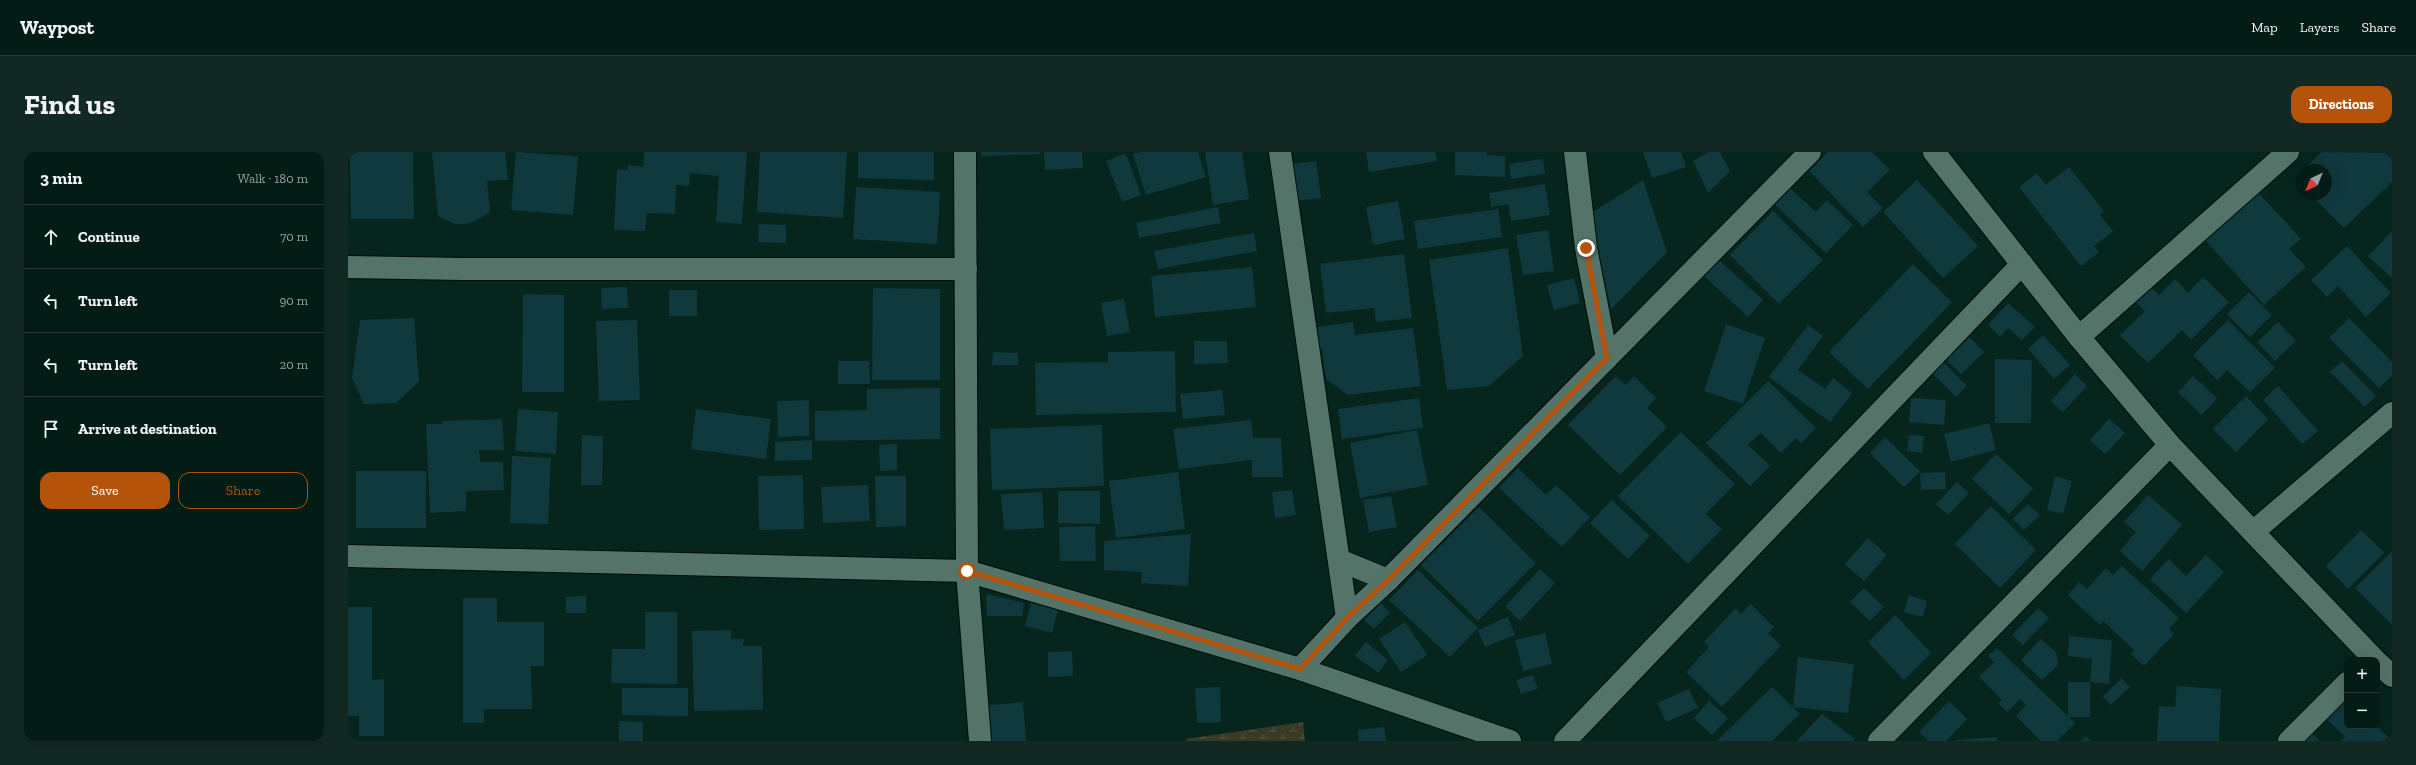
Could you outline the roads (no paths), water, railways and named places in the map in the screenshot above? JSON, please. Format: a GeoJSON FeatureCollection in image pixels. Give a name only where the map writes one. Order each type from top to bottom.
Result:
{"type":"FeatureCollection","features":[{"type":"Feature","properties":{"kind":"street"},"geometry":{"type":"LineString","coordinates":[[965,152],[967,571],[980,741]]}},
{"type":"Feature","properties":{"kind":"street"},"geometry":{"type":"LineString","coordinates":[[1280,152],[1347,618]]}},
{"type":"Feature","properties":{"kind":"street"},"geometry":{"type":"LineString","coordinates":[[1574,152],[1586,248],[1607,358]]}},
{"type":"Feature","properties":{"kind":"street"},"geometry":{"type":"LineString","coordinates":[[1300,669],[1347,618],[1388,580],[1810,152]]}},
{"type":"Feature","properties":{"kind":"street"},"geometry":{"type":"LineString","coordinates":[[1934,152],[2079,336],[2170,445],[2371,657]]}},
{"type":"Feature","properties":{"kind":"street"},"geometry":{"type":"LineString","coordinates":[[2079,336],[2288,152]]}},
{"type":"Feature","properties":{"kind":"street"},"geometry":{"type":"LineString","coordinates":[[1565,741],[2022,264]]}},
{"type":"Feature","properties":{"kind":"street"},"geometry":{"type":"LineString","coordinates":[[348,267],[463,269],[966,269]]}},
{"type":"Feature","properties":{"kind":"street"},"geometry":{"type":"LineString","coordinates":[[2253,532],[2392,413]]}},
{"type":"Feature","properties":{"kind":"street"},"geometry":{"type":"LineString","coordinates":[[1879,741],[2170,445]]}},
{"type":"Feature","properties":{"kind":"street"},"geometry":{"type":"LineString","coordinates":[[348,556],[967,571],[1300,669],[1510,741]]}},
{"type":"Feature","properties":{"kind":"street"},"geometry":{"type":"LineString","coordinates":[[1339,560],[1388,580]]}},
{"type":"Feature","properties":{"kind":"street"},"geometry":{"type":"LineString","coordinates":[[2380,665],[2392,676]]}},
{"type":"Feature","properties":{"kind":"street"},"geometry":{"type":"LineString","coordinates":[[2289,741],[2344,686]]}}]}
